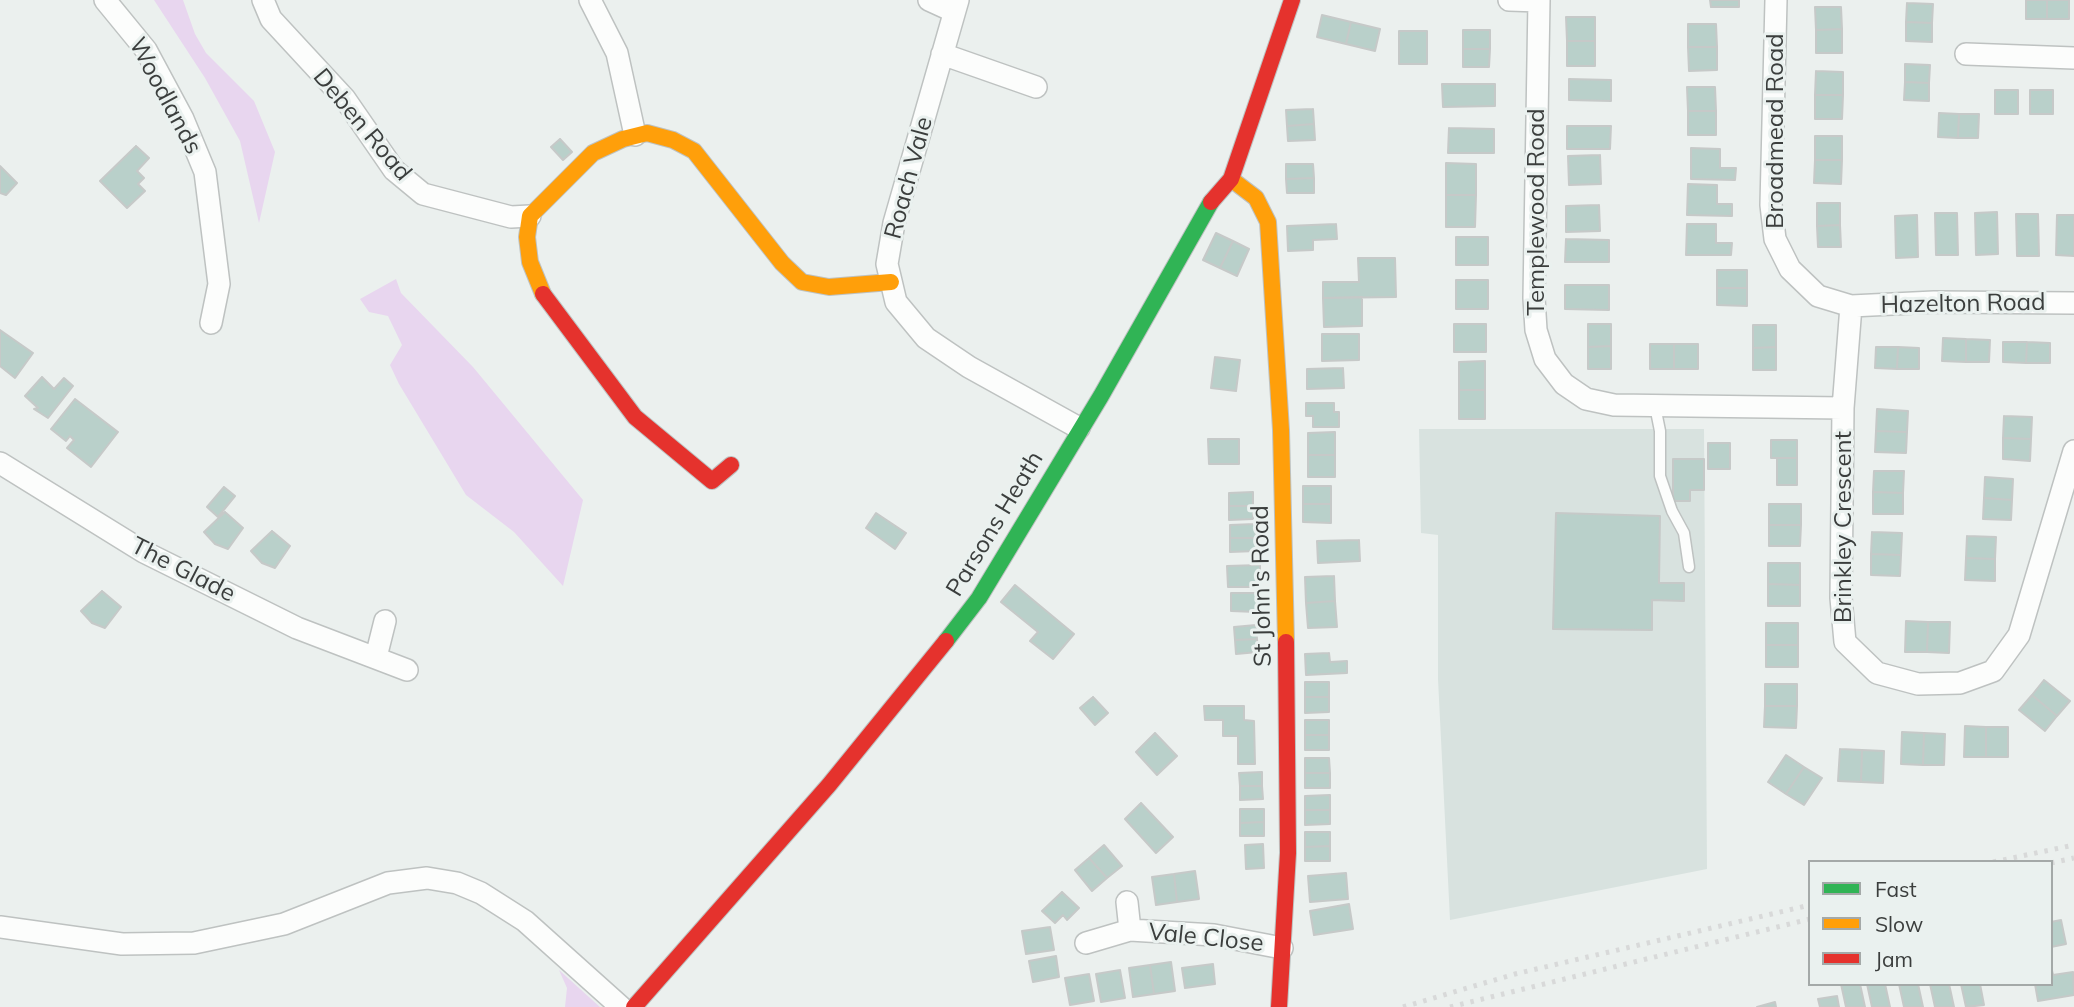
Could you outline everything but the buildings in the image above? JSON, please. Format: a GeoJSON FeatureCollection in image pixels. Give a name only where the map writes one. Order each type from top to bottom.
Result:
{"type":"FeatureCollection","features":[{"type":"Feature","properties":{"kind":"street","name":"Woodlands"},"geometry":{"type":"LineString","coordinates":[[105,0],[146,50],[183,119],[205,172],[219,285],[211,323]]}},
{"type":"Feature","properties":{"kind":"street","name":"Deben Road"},"geometry":{"type":"LineString","coordinates":[[263,0],[271,19],[345,99],[394,170],[423,194],[511,217],[530,216]]}},
{"type":"Feature","properties":{"kind":"street"},"geometry":{"type":"LineString","coordinates":[[590,0],[617,53],[635,135]]}},
{"type":"Feature","properties":{"kind":"street"},"geometry":{"type":"LineString","coordinates":[[929,0],[956,5]]}},
{"type":"Feature","properties":{"kind":"street","name":"Parsons Heath"},"geometry":{"type":"LineString","coordinates":[[634,1007],[914,684],[979,598],[1210,204],[1231,180],[1292,0]]}},
{"type":"Feature","properties":{"kind":"street"},"geometry":{"type":"LineString","coordinates":[[1509,0],[1539,1]]}},
{"type":"Feature","properties":{"kind":"street","name":"Broadmead Road"},"geometry":{"type":"LineString","coordinates":[[1776,0],[1771,205],[1774,239],[1790,269],[1818,296],[1851,306]]}},
{"type":"Feature","properties":{"kind":"street","name":"Templewood Road"},"geometry":{"type":"LineString","coordinates":[[1539,1],[1536,330],[1545,359],[1564,384],[1586,399],[1614,405],[1843,408]]}},
{"type":"Feature","properties":{"kind":"street","name":"Roach Vale"},"geometry":{"type":"LineString","coordinates":[[956,5],[921,138],[894,223],[887,264],[896,302],[926,338],[969,367],[1079,428]]}},
{"type":"Feature","properties":{"kind":"street"},"geometry":{"type":"LineString","coordinates":[[942,54],[1036,88]]}},
{"type":"Feature","properties":{"kind":"street"},"geometry":{"type":"LineString","coordinates":[[1966,54],[2074,58]]}},
{"type":"Feature","properties":{"kind":"street"},"geometry":{"type":"LineString","coordinates":[[731,465],[712,481],[635,417],[545,298],[530,262],[527,237],[530,216],[593,153],[635,135],[647,133],[673,140],[694,151],[782,263],[802,282],[830,287],[891,282]]}},
{"type":"Feature","properties":{"kind":"street","name":"St John's Road"},"geometry":{"type":"LineString","coordinates":[[1231,180],[1256,198],[1268,222],[1273,270],[1281,430],[1289,767],[1288,853],[1279,1007]]}},
{"type":"Feature","properties":{"kind":"street","name":"Hazelton Road"},"geometry":{"type":"LineString","coordinates":[[1851,306],[1934,302],[2074,303]]}},
{"type":"Feature","properties":{"kind":"street","name":"Brinkley Crescent"},"geometry":{"type":"LineString","coordinates":[[1851,306],[1843,408],[1841,598],[1845,642],[1877,673],[1918,684],[1960,683],[1993,670],[2011,650],[2019,635],[2074,451]]}},
{"type":"Feature","properties":{"kind":"street","name":"The Glade"},"geometry":{"type":"LineString","coordinates":[[0,463],[144,552],[297,628],[407,670]]}},
{"type":"Feature","properties":{"kind":"street"},"geometry":{"type":"LineString","coordinates":[[376,657],[385,621]]}},
{"type":"Feature","properties":{"kind":"street"},"geometry":{"type":"LineString","coordinates":[[0,926],[122,944],[194,943],[284,924],[388,883],[427,878],[457,883],[481,892],[525,921],[621,1007]]}},
{"type":"Feature","properties":{"kind":"street","name":"Vale Close"},"geometry":{"type":"LineString","coordinates":[[1127,902],[1130,930]]}},
{"type":"Feature","properties":{"kind":"street","name":"Vale Close"},"geometry":{"type":"LineString","coordinates":[[1086,943],[1130,930],[1214,935],[1282,948]]}},
{"type":"Feature","properties":{"kind":"lane"},"geometry":{"type":"LineString","coordinates":[[1655,406],[1660,430],[1660,476],[1672,511],[1684,533],[1689,567]]}},
{"type":"Feature","properties":{"kind":"shaded area"},"geometry":{"type":"Polygon","coordinates":[[[154,0],[183,0],[195,34],[206,53],[254,101],[275,152],[259,223],[240,141],[205,78],[154,0]]]}},
{"type":"Feature","properties":{"kind":"shaded area"},"geometry":{"type":"Polygon","coordinates":[[[396,279],[401,293],[473,367],[583,500],[563,586],[514,532],[466,495],[399,384],[390,365],[402,345],[388,316],[369,312],[360,299],[396,279]]]}},
{"type":"Feature","properties":{"kind":"shaded area"},"geometry":{"type":"Polygon","coordinates":[[[1419,429],[1704,429],[1707,869],[1450,920],[1438,679],[1438,535],[1421,533],[1419,429]]]}},
{"type":"Feature","properties":{"kind":"shaded area"},"geometry":{"type":"Polygon","coordinates":[[[559,970],[600,1007],[565,1007],[567,988],[559,970]]]}},
{"type":"Feature","properties":{"kind":"railway"},"geometry":{"type":"LineString","coordinates":[[2003,860],[2074,845]]}},
{"type":"Feature","properties":{"kind":"railway"},"geometry":{"type":"LineString","coordinates":[[2053,863],[2074,858]]}},
{"type":"Feature","properties":{"kind":"railway"},"geometry":{"type":"LineString","coordinates":[[1403,1007],[1515,974],[1808,905]]}},
{"type":"Feature","properties":{"kind":"railway"},"geometry":{"type":"LineString","coordinates":[[1450,1007],[1808,919]]}},
{"type":"Feature","properties":{"kind":"traffic: fast"},"geometry":{"type":"LineString","coordinates":[[946,641],[979,598],[1101,396],[1211,202]]}},
{"type":"Feature","properties":{"kind":"traffic: slow"},"geometry":{"type":"LineString","coordinates":[[543,294],[530,262],[527,237],[530,216],[593,153],[623,139],[647,133],[673,140],[694,151],[782,263],[802,282],[829,287],[891,282]]}},
{"type":"Feature","properties":{"kind":"traffic: slow"},"geometry":{"type":"LineString","coordinates":[[1231,179],[1256,198],[1268,222],[1281,430],[1286,642]]}},
{"type":"Feature","properties":{"kind":"traffic: jam"},"geometry":{"type":"LineString","coordinates":[[1211,202],[1231,179],[1292,0]]}},
{"type":"Feature","properties":{"kind":"traffic: jam"},"geometry":{"type":"LineString","coordinates":[[543,294],[635,417],[712,481],[731,465]]}},
{"type":"Feature","properties":{"kind":"traffic: jam"},"geometry":{"type":"LineString","coordinates":[[634,1007],[829,785],[946,641]]}},
{"type":"Feature","properties":{"kind":"traffic: jam"},"geometry":{"type":"LineString","coordinates":[[1279,1007],[1288,853],[1286,642]]}}]}
